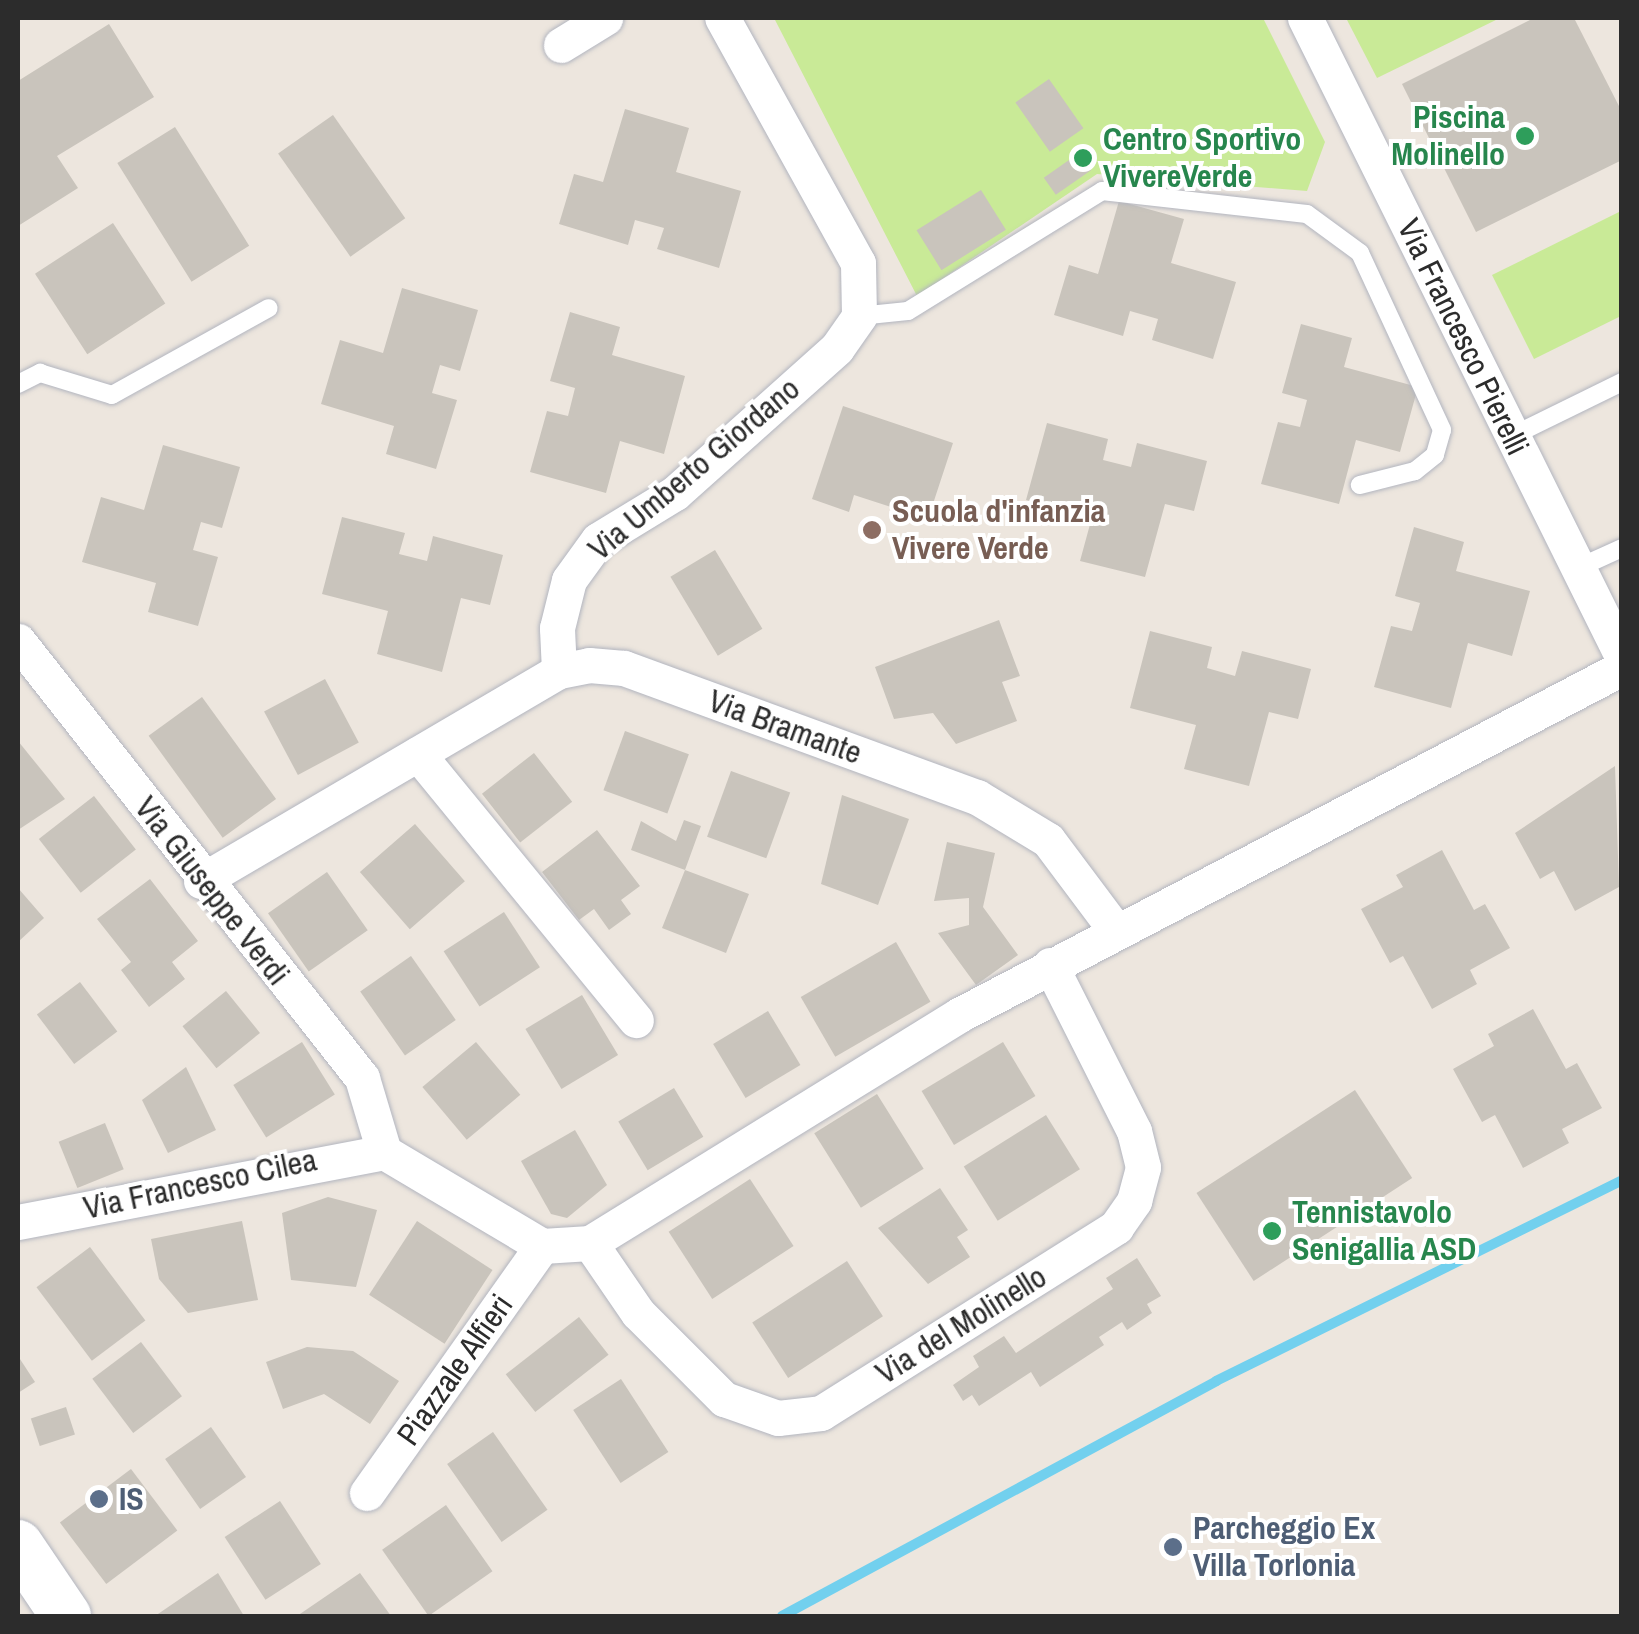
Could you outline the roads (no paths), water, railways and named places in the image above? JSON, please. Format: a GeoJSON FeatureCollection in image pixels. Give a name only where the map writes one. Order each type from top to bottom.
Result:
{"type":"FeatureCollection","features":[{"type":"Feature","properties":{"kind":"main road"},"geometry":{"type":"LineString","coordinates":[[18,1546],[66,1616]]}},
{"type":"Feature","properties":{"kind":"street"},"geometry":{"type":"LineString","coordinates":[[562,45],[605,18]]}},
{"type":"Feature","properties":{"kind":"street"},"geometry":{"type":"LineString","coordinates":[[722,18],[858,263],[859,316]]}},
{"type":"Feature","properties":{"kind":"street","name":"Via Francesco Pierelli"},"geometry":{"type":"LineString","coordinates":[[1305,18],[1622,656]]}},
{"type":"Feature","properties":{"kind":"street","name":"Via Umberto Giordano"},"geometry":{"type":"LineString","coordinates":[[559,671],[556,628],[569,580],[598,540],[675,492],[837,348],[859,316]]}},
{"type":"Feature","properties":{"kind":"street","name":"Via Giuseppe Verdi"},"geometry":{"type":"LineString","coordinates":[[18,641],[201,881],[362,1078],[384,1152]]}},
{"type":"Feature","properties":{"kind":"street","name":"Via Bramante"},"geometry":{"type":"LineString","coordinates":[[201,881],[559,671],[624,668],[977,797],[1048,840],[1116,931]]}},
{"type":"Feature","properties":{"kind":"street"},"geometry":{"type":"LineString","coordinates":[[384,1152],[542,1246],[590,1244],[1050,965],[1622,668]]}},
{"type":"Feature","properties":{"kind":"street"},"geometry":{"type":"LineString","coordinates":[[418,754],[636,1020]]}},
{"type":"Feature","properties":{"kind":"street","name":"Via del Molinello"},"geometry":{"type":"LineString","coordinates":[[590,1244],[638,1314],[724,1399],[778,1418],[822,1413],[1116,1227],[1134,1201],[1143,1167],[1134,1132],[1050,965]]}},
{"type":"Feature","properties":{"kind":"street","name":"Via Francesco Cilea"},"geometry":{"type":"LineString","coordinates":[[18,1222],[384,1152]]}},
{"type":"Feature","properties":{"kind":"street","name":"Piazzale Alfieri"},"geometry":{"type":"LineString","coordinates":[[367,1493],[542,1246]]}},
{"type":"Feature","properties":{"kind":"lane"},"geometry":{"type":"LineString","coordinates":[[859,316],[908,312],[1102,190],[1306,214],[1360,253],[1442,430],[1435,455],[1415,472],[1360,485]]}},
{"type":"Feature","properties":{"kind":"lane"},"geometry":{"type":"LineString","coordinates":[[18,384],[40,373],[112,395],[269,308]]}},
{"type":"Feature","properties":{"kind":"lane"},"geometry":{"type":"LineString","coordinates":[[1512,436],[1622,382]]}},
{"type":"Feature","properties":{"kind":"lane"},"geometry":{"type":"LineString","coordinates":[[1578,568],[1622,548]]}},
{"type":"Feature","properties":{"kind":"waterway"},"geometry":{"type":"LineString","coordinates":[[782,1616],[1216,1381],[1622,1180]]}},
{"type":"Feature","properties":{"kind":"place","name":"Piscina Molinello"},"geometry":{"type":"Point","coordinates":[1525,136]}},
{"type":"Feature","properties":{"kind":"place","name":"Centro Sportivo VivereVerde"},"geometry":{"type":"Point","coordinates":[1083,158]}},
{"type":"Feature","properties":{"kind":"place","name":"Scuola d'infanzia Vivere Verde"},"geometry":{"type":"Point","coordinates":[872,530]}},
{"type":"Feature","properties":{"kind":"place","name":"Tennistavolo Senigallia ASD"},"geometry":{"type":"Point","coordinates":[1272,1231]}},
{"type":"Feature","properties":{"kind":"place","name":"IS"},"geometry":{"type":"Point","coordinates":[99,1499]}},
{"type":"Feature","properties":{"kind":"place","name":"Parcheggio Ex Villa Torlonia"},"geometry":{"type":"Point","coordinates":[1173,1547]}}]}
